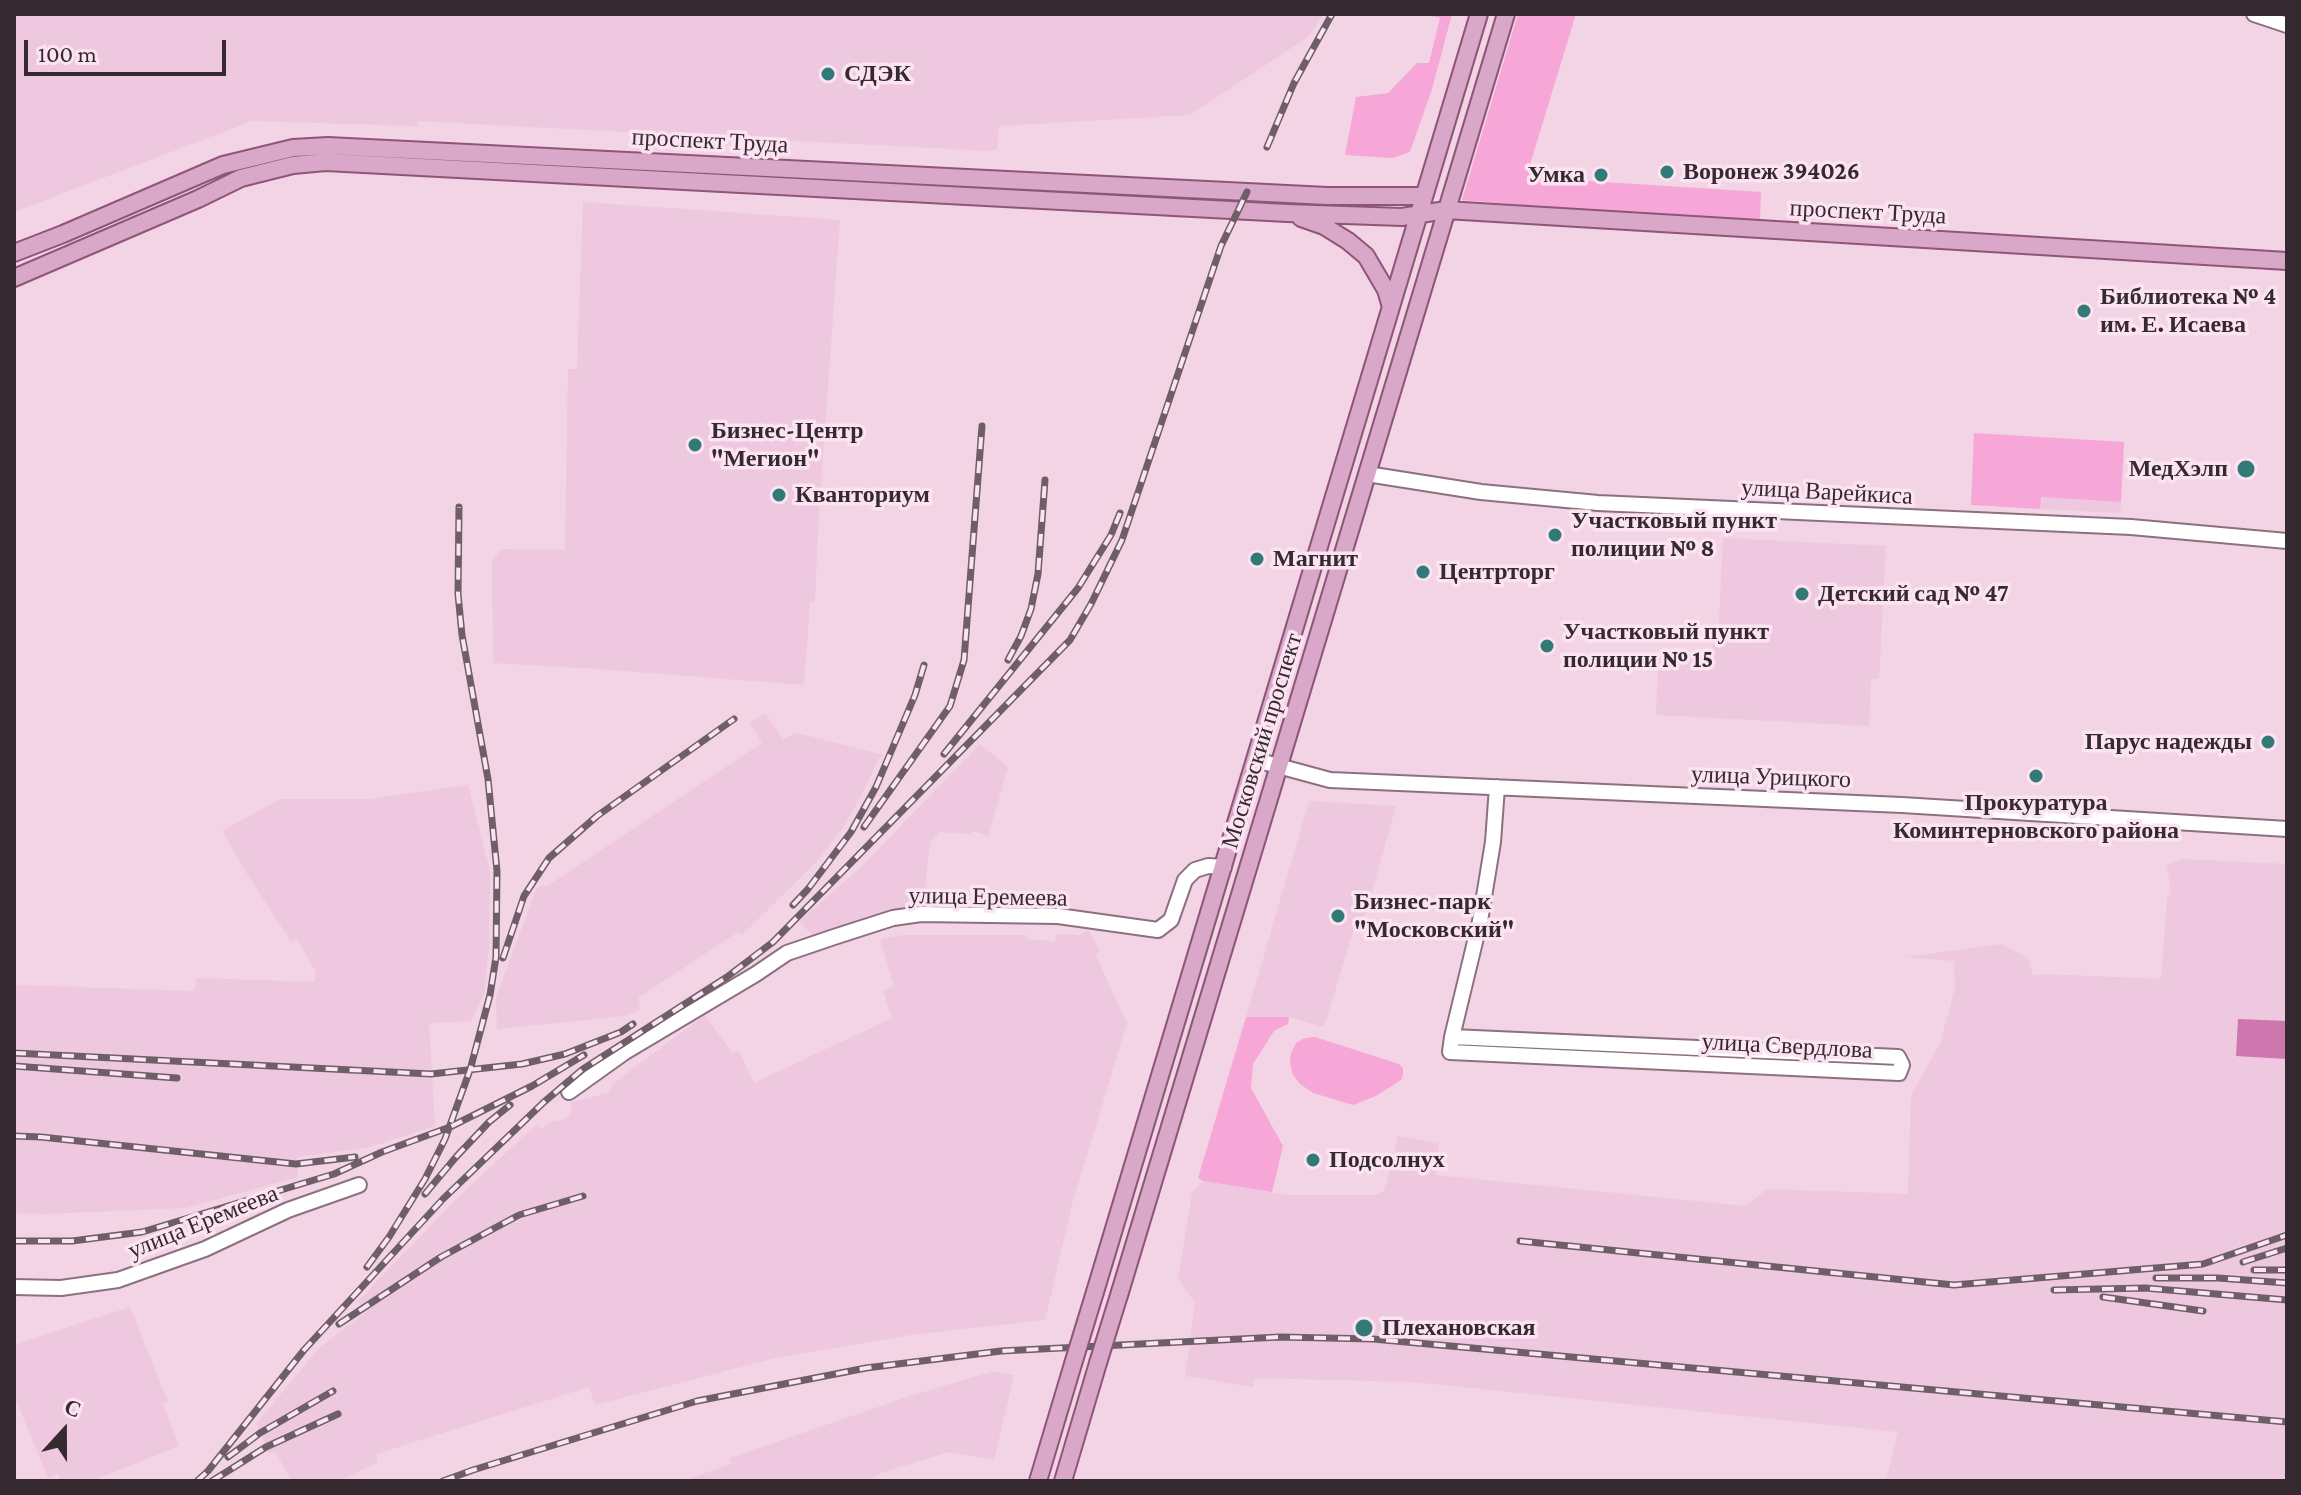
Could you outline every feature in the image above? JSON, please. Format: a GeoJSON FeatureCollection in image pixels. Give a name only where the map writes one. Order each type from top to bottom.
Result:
{"type":"FeatureCollection","features":[{"type":"Feature","properties":{"kind":"main road","name":"Московский проспект"},"geometry":{"type":"LineString","coordinates":[[1038,1481],[1479,14]]}},
{"type":"Feature","properties":{"kind":"main road","name":"Московский проспект"},"geometry":{"type":"LineString","coordinates":[[1063,1481],[1506,14]]}},
{"type":"Feature","properties":{"kind":"main road","name":"проспект Труда"},"geometry":{"type":"LineString","coordinates":[[14,253],[223,165],[293,148],[328,146],[494,163],[1287,213],[1402,217],[1446,210],[2287,261]]}},
{"type":"Feature","properties":{"kind":"main road","name":"проспект Труда"},"geometry":{"type":"LineString","coordinates":[[14,278],[241,178],[293,165],[326,162],[494,163],[1320,196],[1424,196]]}},
{"type":"Feature","properties":{"kind":"main road"},"geometry":{"type":"LineString","coordinates":[[1424,196],[1446,210]]}},
{"type":"Feature","properties":{"kind":"main road"},"geometry":{"type":"LineString","coordinates":[[1287,213],[1324,226],[1366,256],[1386,290],[1391,308]]}},
{"type":"Feature","properties":{"kind":"street"},"geometry":{"type":"LineString","coordinates":[[2254,14],[2287,25]]}},
{"type":"Feature","properties":{"kind":"street","name":"улица Варейкиса"},"geometry":{"type":"LineString","coordinates":[[1367,474],[1496,494],[1598,503],[2131,527],[2287,541]]}},
{"type":"Feature","properties":{"kind":"street","name":"улица Урицкого"},"geometry":{"type":"LineString","coordinates":[[1256,760],[1330,780],[1902,805],[2287,829]]}},
{"type":"Feature","properties":{"kind":"street"},"geometry":{"type":"LineString","coordinates":[[1451,1044],[1480,921],[1495,830],[1497,787]]}},
{"type":"Feature","properties":{"kind":"street","name":"улица Еремеева"},"geometry":{"type":"LineString","coordinates":[[569,1092],[625,1052],[787,953],[893,918],[921,914],[1058,916],[1158,930],[1171,920],[1185,880],[1195,870],[1208,866],[1224,867]]}},
{"type":"Feature","properties":{"kind":"street","name":"улица Свердлова"},"geometry":{"type":"LineString","coordinates":[[1451,1044],[1898,1057],[1902,1065],[1899,1073],[1451,1044]]}},
{"type":"Feature","properties":{"kind":"street","name":"улица Еремеева"},"geometry":{"type":"LineString","coordinates":[[14,1287],[61,1288],[118,1280],[205,1249],[288,1210],[359,1185]]}},
{"type":"Feature","properties":{"kind":"shaded area"},"geometry":{"type":"Polygon","coordinates":[[[14,14],[1324,14],[1308,37],[1190,115],[999,126],[997,149],[990,151],[417,121],[418,126],[252,121],[14,212],[14,14]]]}},
{"type":"Feature","properties":{"kind":"shaded area"},"geometry":{"type":"Polygon","coordinates":[[[1424,14],[1452,14],[1432,89],[1410,152],[1393,158],[1345,155],[1356,97],[1388,93],[1417,63],[1429,63],[1440,18],[1424,14]]]}},
{"type":"Feature","properties":{"kind":"shaded area"},"geometry":{"type":"Polygon","coordinates":[[[1518,14],[1576,14],[1528,171],[1557,179],[1761,192],[1760,224],[1462,200],[1518,14]]]}},
{"type":"Feature","properties":{"kind":"shaded area"},"geometry":{"type":"Polygon","coordinates":[[[583,202],[840,220],[815,602],[810,602],[804,685],[493,663],[492,560],[502,549],[565,550],[568,369],[577,369],[583,202]]]}},
{"type":"Feature","properties":{"kind":"shaded area"},"geometry":{"type":"Polygon","coordinates":[[[1974,433],[2124,442],[2121,502],[2041,497],[2040,509],[1971,505],[1974,433]]]}},
{"type":"Feature","properties":{"kind":"shaded area"},"geometry":{"type":"Polygon","coordinates":[[[2040,497],[2121,502],[2120,513],[2040,509],[2040,497]]]}},
{"type":"Feature","properties":{"kind":"shaded area","name":"Детский сад № 47"},"geometry":{"type":"Polygon","coordinates":[[[1723,538],[1886,546],[1879,679],[1871,679],[1869,726],[1656,715],[1659,652],[1711,654],[1713,642],[1718,641],[1723,538]]]}},
{"type":"Feature","properties":{"kind":"shaded area"},"geometry":{"type":"Polygon","coordinates":[[[765,713],[783,739],[797,733],[883,755],[842,829],[816,862],[742,935],[738,932],[638,998],[641,1009],[625,1016],[497,1029],[496,997],[537,888],[543,884],[546,887],[762,743],[750,723],[765,713]]]}},
{"type":"Feature","properties":{"kind":"shaded area"},"geometry":{"type":"Polygon","coordinates":[[[980,744],[1008,767],[988,836],[973,831],[969,834],[940,832],[930,842],[924,897],[917,905],[902,907],[814,938],[800,921],[862,866],[980,744]]]}},
{"type":"Feature","properties":{"kind":"shaded area"},"geometry":{"type":"Polygon","coordinates":[[[468,785],[490,871],[489,947],[484,994],[471,1021],[429,1023],[435,1126],[370,1147],[297,1157],[298,1177],[185,1208],[14,1213],[14,987],[195,991],[196,978],[315,982],[316,972],[297,939],[291,941],[222,831],[280,799],[369,799],[468,785]]]}},
{"type":"Feature","properties":{"kind":"shaded area"},"geometry":{"type":"Polygon","coordinates":[[[1309,801],[1396,806],[1362,927],[1355,925],[1324,1027],[1289,1017],[1246,1017],[1309,801]]]}},
{"type":"Feature","properties":{"kind":"shaded area"},"geometry":{"type":"Polygon","coordinates":[[[2182,859],[2287,864],[2287,1481],[1886,1481],[1898,1432],[1414,1382],[1255,1378],[1253,1387],[1185,1376],[1195,1303],[1178,1279],[1192,1193],[1203,1181],[1286,1195],[1375,1195],[1384,1191],[1398,1136],[1439,1144],[1435,1175],[1746,1206],[1767,1189],[1908,1194],[1911,1095],[1940,1044],[1955,988],[1954,961],[1905,957],[2002,944],[2028,958],[2033,976],[2161,979],[2167,898],[2171,893],[2167,865],[2182,859]]]}},
{"type":"Feature","properties":{"kind":"shaded area"},"geometry":{"type":"Polygon","coordinates":[[[1088,930],[1100,951],[1095,954],[1127,1023],[1073,1201],[1045,1320],[910,1335],[775,1358],[595,1405],[589,1387],[376,1454],[378,1462],[340,1481],[292,1481],[275,1451],[269,1453],[256,1424],[319,1348],[366,1312],[358,1301],[455,1200],[537,1124],[542,1129],[551,1122],[566,1119],[572,1111],[570,1103],[608,1093],[614,1083],[705,1015],[732,1053],[739,1051],[754,1083],[892,1018],[883,991],[894,986],[880,939],[903,935],[1027,935],[1028,940],[1055,941],[1056,934],[1079,935],[1088,930]]]}},
{"type":"Feature","properties":{"kind":"shaded area"},"geometry":{"type":"Polygon","coordinates":[[[1246,1017],[1289,1017],[1288,1024],[1274,1031],[1253,1064],[1251,1088],[1283,1146],[1272,1192],[1198,1178],[1246,1017]]]}},
{"type":"Feature","properties":{"kind":"shaded area"},"geometry":{"type":"Polygon","coordinates":[[[2238,1019],[2287,1021],[2287,1059],[2236,1056],[2238,1019]]]}},
{"type":"Feature","properties":{"kind":"shaded area"},"geometry":{"type":"Polygon","coordinates":[[[1315,1037],[1399,1064],[1403,1068],[1401,1080],[1376,1096],[1353,1105],[1313,1093],[1293,1075],[1290,1063],[1296,1043],[1315,1037]]]}},
{"type":"Feature","properties":{"kind":"shaded area"},"geometry":{"type":"Polygon","coordinates":[[[130,1307],[168,1402],[163,1404],[179,1446],[91,1481],[61,1481],[58,1474],[48,1478],[14,1395],[14,1345],[130,1307]]]}},
{"type":"Feature","properties":{"kind":"shaded area"},"geometry":{"type":"Polygon","coordinates":[[[994,1371],[1014,1375],[994,1460],[949,1452],[880,1473],[869,1481],[683,1481],[731,1464],[730,1458],[910,1396],[994,1371]]]}},
{"type":"Feature","properties":{"kind":"railway"},"geometry":{"type":"LineString","coordinates":[[1267,147],[1294,83],[1332,14]]}},
{"type":"Feature","properties":{"kind":"railway"},"geometry":{"type":"LineString","coordinates":[[197,1481],[304,1350],[443,1199],[583,1069],[727,977],[773,942],[1070,640],[1122,540],[1221,246],[1247,192]]}},
{"type":"Feature","properties":{"kind":"railway"},"geometry":{"type":"LineString","coordinates":[[864,827],[950,706],[964,660],[982,426]]}},
{"type":"Feature","properties":{"kind":"railway"},"geometry":{"type":"LineString","coordinates":[[1008,660],[1031,609],[1038,574],[1045,480]]}},
{"type":"Feature","properties":{"kind":"railway"},"geometry":{"type":"LineString","coordinates":[[367,1267],[425,1179],[445,1139],[470,1070],[490,995],[496,957],[497,871],[488,779],[462,635],[458,594],[459,507]]}},
{"type":"Feature","properties":{"kind":"railway"},"geometry":{"type":"LineString","coordinates":[[944,754],[1078,588],[1111,535],[1120,513]]}},
{"type":"Feature","properties":{"kind":"railway"},"geometry":{"type":"LineString","coordinates":[[793,905],[851,832],[876,787],[915,695],[924,665]]}},
{"type":"Feature","properties":{"kind":"railway"},"geometry":{"type":"LineString","coordinates":[[503,958],[524,896],[549,858],[597,816],[734,719]]}},
{"type":"Feature","properties":{"kind":"railway"},"geometry":{"type":"LineString","coordinates":[[14,1053],[431,1074],[522,1064],[565,1054],[621,1032],[633,1024]]}},
{"type":"Feature","properties":{"kind":"railway"},"geometry":{"type":"LineString","coordinates":[[14,1241],[72,1241],[142,1232],[334,1174],[450,1127],[532,1086],[584,1055]]}},
{"type":"Feature","properties":{"kind":"railway"},"geometry":{"type":"LineString","coordinates":[[14,1066],[177,1078]]}},
{"type":"Feature","properties":{"kind":"railway"},"geometry":{"type":"LineString","coordinates":[[425,1194],[489,1122],[510,1105]]}},
{"type":"Feature","properties":{"kind":"railway"},"geometry":{"type":"LineString","coordinates":[[14,1136],[296,1164],[355,1157]]}},
{"type":"Feature","properties":{"kind":"railway"},"geometry":{"type":"LineString","coordinates":[[339,1324],[441,1257],[519,1215],[583,1196]]}},
{"type":"Feature","properties":{"kind":"railway"},"geometry":{"type":"LineString","coordinates":[[1520,1241],[1954,1285],[2203,1264],[2287,1235]]}},
{"type":"Feature","properties":{"kind":"railway"},"geometry":{"type":"LineString","coordinates":[[2243,1262],[2287,1248]]}},
{"type":"Feature","properties":{"kind":"railway"},"geometry":{"type":"LineString","coordinates":[[2254,1270],[2287,1270]]}},
{"type":"Feature","properties":{"kind":"railway"},"geometry":{"type":"LineString","coordinates":[[2156,1278],[2287,1283]]}},
{"type":"Feature","properties":{"kind":"railway"},"geometry":{"type":"LineString","coordinates":[[2054,1290],[2145,1288],[2287,1300]]}},
{"type":"Feature","properties":{"kind":"railway"},"geometry":{"type":"LineString","coordinates":[[2103,1297],[2203,1311]]}},
{"type":"Feature","properties":{"kind":"railway"},"geometry":{"type":"LineString","coordinates":[[443,1481],[697,1401],[866,1368],[1001,1351],[1280,1337],[1373,1339],[2287,1422]]}},
{"type":"Feature","properties":{"kind":"railway"},"geometry":{"type":"LineString","coordinates":[[228,1457],[260,1433],[333,1391]]}},
{"type":"Feature","properties":{"kind":"railway"},"geometry":{"type":"LineString","coordinates":[[212,1481],[266,1447],[338,1414]]}},
{"type":"Feature","properties":{"kind":"place","name":"СДЭК"},"geometry":{"type":"Point","coordinates":[828,74]}},
{"type":"Feature","properties":{"kind":"place","name":"Воронеж 394026"},"geometry":{"type":"Point","coordinates":[1667,172]}},
{"type":"Feature","properties":{"kind":"place","name":"Умка"},"geometry":{"type":"Point","coordinates":[1601,175]}},
{"type":"Feature","properties":{"kind":"place","name":"Библиотека № 4 им. Е. Исаева"},"geometry":{"type":"Point","coordinates":[2084,311]}},
{"type":"Feature","properties":{"kind":"place","name":"Бизнес-Центр \"Мегион\""},"geometry":{"type":"Point","coordinates":[695,445]}},
{"type":"Feature","properties":{"kind":"place","name":"МедХэлп"},"geometry":{"type":"Point","coordinates":[2246,469]}},
{"type":"Feature","properties":{"kind":"place","name":"Кванториум"},"geometry":{"type":"Point","coordinates":[779,495]}},
{"type":"Feature","properties":{"kind":"place","name":"Участковый пункт полиции № 8"},"geometry":{"type":"Point","coordinates":[1555,535]}},
{"type":"Feature","properties":{"kind":"place","name":"Магнит"},"geometry":{"type":"Point","coordinates":[1257,559]}},
{"type":"Feature","properties":{"kind":"place","name":"Центрторг"},"geometry":{"type":"Point","coordinates":[1423,572]}},
{"type":"Feature","properties":{"kind":"place","name":"Детский сад № 47"},"geometry":{"type":"Point","coordinates":[1802,594]}},
{"type":"Feature","properties":{"kind":"place","name":"Участковый пункт полиции № 15"},"geometry":{"type":"Point","coordinates":[1547,646]}},
{"type":"Feature","properties":{"kind":"place","name":"Парус надежды"},"geometry":{"type":"Point","coordinates":[2268,742]}},
{"type":"Feature","properties":{"kind":"place","name":"Прокуратура Коминтерновского района"},"geometry":{"type":"Point","coordinates":[2036,776]}},
{"type":"Feature","properties":{"kind":"place","name":"Бизнес-парк \"Московский\""},"geometry":{"type":"Point","coordinates":[1338,916]}},
{"type":"Feature","properties":{"kind":"place","name":"Подсолнух"},"geometry":{"type":"Point","coordinates":[1313,1160]}},
{"type":"Feature","properties":{"kind":"place","name":"Плехановская"},"geometry":{"type":"Point","coordinates":[1364,1328]}}]}
